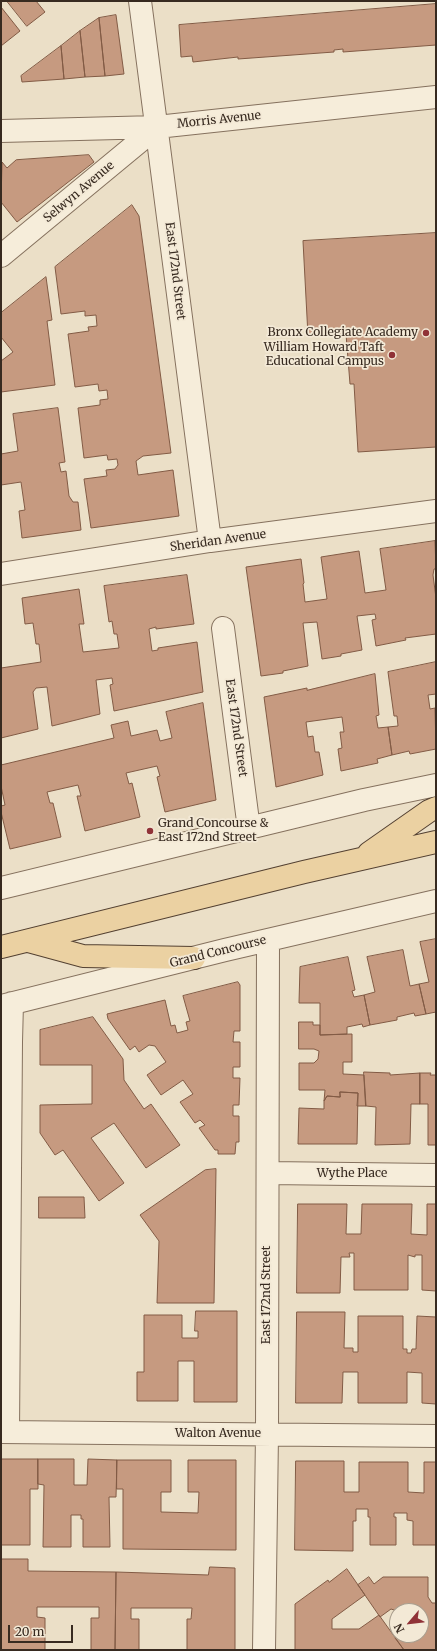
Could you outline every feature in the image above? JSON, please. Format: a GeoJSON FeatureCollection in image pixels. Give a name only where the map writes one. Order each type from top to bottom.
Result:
{"type":"FeatureCollection","features":[{"type":"Feature","properties":{"kind":"main road"},"geometry":{"type":"LineString","coordinates":[[360,859],[429,811],[436,808]]}},
{"type":"Feature","properties":{"kind":"main road"},"geometry":{"type":"LineString","coordinates":[[1,947],[360,859],[436,842]]}},
{"type":"Feature","properties":{"kind":"main road"},"geometry":{"type":"LineString","coordinates":[[26,941],[83,956],[194,958]]}},
{"type":"Feature","properties":{"kind":"street","name":"East 172nd Street"},"geometry":{"type":"LineString","coordinates":[[140,1],[210,541]]}},
{"type":"Feature","properties":{"kind":"street","name":"Morris Avenue"},"geometry":{"type":"LineString","coordinates":[[1,131],[157,127],[436,97]]}},
{"type":"Feature","properties":{"kind":"street","name":"Selwyn Avenue"},"geometry":{"type":"LineString","coordinates":[[1,256],[157,127]]}},
{"type":"Feature","properties":{"kind":"street","name":"Sheridan Avenue"},"geometry":{"type":"LineString","coordinates":[[1,574],[210,541],[436,511]]}},
{"type":"Feature","properties":{"kind":"street","name":"East 172nd Street"},"geometry":{"type":"LineString","coordinates":[[223,628],[248,829]]}},
{"type":"Feature","properties":{"kind":"street"},"geometry":{"type":"LineString","coordinates":[[1,888],[364,800],[436,785]]}},
{"type":"Feature","properties":{"kind":"street","name":"Grand Concourse"},"geometry":{"type":"LineString","coordinates":[[7,1004],[268,940],[436,901]]}},
{"type":"Feature","properties":{"kind":"street","name":"East 172nd Street"},"geometry":{"type":"LineString","coordinates":[[264,1650],[267,1434],[268,940]]}},
{"type":"Feature","properties":{"kind":"street"},"geometry":{"type":"LineString","coordinates":[[4,1432],[11,1042],[7,1004]]}},
{"type":"Feature","properties":{"kind":"street","name":"Wythe Place"},"geometry":{"type":"LineString","coordinates":[[268,1173],[436,1174]]}},
{"type":"Feature","properties":{"kind":"street","name":"Walton Avenue"},"geometry":{"type":"LineString","coordinates":[[4,1432],[436,1436]]}},
{"type":"Feature","properties":{"kind":"building"},"geometry":{"type":"Polygon","coordinates":[[[7,1],[36,1],[45,12],[27,26],[7,1]]]}},
{"type":"Feature","properties":{"kind":"building"},"geometry":{"type":"Polygon","coordinates":[[[436,4],[436,45],[343,52],[343,49],[334,50],[334,52],[238,59],[238,57],[193,62],[192,56],[181,57],[179,25],[436,4]]]}},
{"type":"Feature","properties":{"kind":"building"},"geometry":{"type":"Polygon","coordinates":[[[1,7],[20,31],[1,46],[1,7]]]}},
{"type":"Feature","properties":{"kind":"building"},"geometry":{"type":"Polygon","coordinates":[[[116,15],[124,74],[105,76],[99,18],[116,15]]]}},
{"type":"Feature","properties":{"kind":"building"},"geometry":{"type":"Polygon","coordinates":[[[99,18],[105,76],[85,77],[80,31],[99,18]]]}},
{"type":"Feature","properties":{"kind":"building"},"geometry":{"type":"Polygon","coordinates":[[[80,31],[85,77],[64,79],[61,46],[80,31]]]}},
{"type":"Feature","properties":{"kind":"building"},"geometry":{"type":"Polygon","coordinates":[[[61,46],[64,79],[22,82],[21,76],[61,46]]]}},
{"type":"Feature","properties":{"kind":"building"},"geometry":{"type":"Polygon","coordinates":[[[89,155],[94,162],[17,222],[1,202],[2,162],[7,168],[16,160],[89,155]]]}},
{"type":"Feature","properties":{"kind":"building"},"geometry":{"type":"Polygon","coordinates":[[[132,205],[139,216],[171,453],[143,456],[136,461],[138,475],[173,470],[179,516],[91,528],[84,479],[107,476],[106,470],[115,469],[118,465],[117,459],[108,460],[107,455],[84,458],[78,408],[100,405],[100,400],[108,399],[107,390],[99,391],[98,384],[75,387],[68,334],[89,331],[88,327],[97,326],[96,315],[85,316],[85,311],[61,314],[55,267],[132,205]]]}},
{"type":"Feature","properties":{"kind":"building"},"geometry":{"type":"Polygon","coordinates":[[[436,233],[436,447],[358,452],[354,384],[350,384],[346,334],[308,336],[303,241],[436,233]]]}},
{"type":"Feature","properties":{"kind":"building"},"geometry":{"type":"Polygon","coordinates":[[[46,277],[52,320],[47,321],[55,385],[1,392],[1,361],[13,352],[1,337],[1,313],[46,277]]]}},
{"type":"Feature","properties":{"kind":"building"},"geometry":{"type":"Polygon","coordinates":[[[58,408],[65,462],[59,463],[61,472],[66,471],[69,496],[73,502],[78,502],[81,530],[22,538],[19,511],[25,510],[21,482],[1,485],[1,454],[18,451],[13,414],[58,408]]]}},
{"type":"Feature","properties":{"kind":"building"},"geometry":{"type":"Polygon","coordinates":[[[435,541],[436,569],[434,569],[433,575],[436,598],[436,634],[405,638],[406,640],[376,646],[372,620],[376,619],[375,614],[357,616],[362,650],[341,654],[341,656],[322,659],[317,622],[303,623],[308,666],[283,671],[283,673],[261,676],[246,567],[301,559],[305,602],[327,599],[321,557],[359,551],[365,593],[386,590],[380,549],[435,541]]]}},
{"type":"Feature","properties":{"kind":"building"},"geometry":{"type":"Polygon","coordinates":[[[187,575],[194,624],[156,629],[156,627],[149,629],[152,651],[158,650],[158,648],[197,642],[203,692],[114,711],[110,685],[113,684],[112,678],[96,680],[100,714],[52,726],[47,687],[36,688],[33,692],[38,729],[1,738],[1,668],[41,662],[39,644],[36,644],[33,623],[25,624],[22,598],[79,589],[84,624],[79,624],[83,652],[119,648],[117,634],[114,634],[112,621],[109,622],[104,586],[187,575]]]}},
{"type":"Feature","properties":{"kind":"building"},"geometry":{"type":"Polygon","coordinates":[[[436,662],[436,694],[428,695],[430,709],[435,708],[436,749],[410,754],[409,751],[392,755],[388,727],[398,726],[397,716],[394,716],[388,672],[436,662]]]}},
{"type":"Feature","properties":{"kind":"building"},"geometry":{"type":"Polygon","coordinates":[[[375,674],[379,715],[376,716],[378,728],[388,727],[392,755],[377,759],[378,763],[341,771],[338,749],[342,748],[340,732],[344,732],[342,717],[306,722],[308,737],[313,736],[315,752],[319,752],[323,775],[276,787],[264,697],[307,688],[307,690],[375,674]]]}},
{"type":"Feature","properties":{"kind":"building"},"geometry":{"type":"Polygon","coordinates":[[[203,703],[216,800],[165,812],[157,777],[160,776],[157,766],[126,773],[129,784],[132,783],[140,817],[85,831],[77,796],[81,796],[78,785],[47,792],[50,803],[53,803],[61,837],[10,849],[1,812],[1,806],[5,805],[1,786],[1,765],[114,738],[111,725],[128,721],[131,736],[157,730],[160,741],[172,738],[166,712],[203,703]]]}},
{"type":"Feature","properties":{"kind":"building"},"geometry":{"type":"Polygon","coordinates":[[[436,939],[436,1012],[426,1014],[419,984],[429,982],[420,942],[436,939]]]}},
{"type":"Feature","properties":{"kind":"building"},"geometry":{"type":"Polygon","coordinates":[[[403,950],[410,986],[419,984],[426,1014],[415,1016],[414,1013],[397,1017],[397,1020],[370,1025],[364,995],[375,992],[367,957],[403,950]]]}},
{"type":"Feature","properties":{"kind":"building"},"geometry":{"type":"Polygon","coordinates":[[[348,957],[355,990],[352,991],[354,997],[364,995],[370,1025],[363,1027],[362,1024],[347,1027],[347,1034],[320,1035],[320,1003],[299,1003],[300,967],[348,957]]]}},
{"type":"Feature","properties":{"kind":"building"},"geometry":{"type":"Polygon","coordinates":[[[238,982],[240,985],[240,1031],[234,1031],[233,1042],[240,1042],[240,1067],[233,1067],[233,1078],[240,1078],[239,1105],[233,1105],[233,1116],[239,1116],[239,1142],[236,1142],[235,1154],[218,1154],[218,1150],[215,1150],[199,1128],[205,1125],[200,1120],[195,1123],[180,1102],[193,1094],[183,1080],[161,1095],[147,1075],[166,1062],[155,1046],[149,1045],[139,1052],[135,1046],[130,1050],[108,1019],[107,1014],[165,1000],[171,1026],[175,1025],[177,1033],[188,1030],[186,1022],[190,1021],[183,996],[238,982]]]}},
{"type":"Feature","properties":{"kind":"building"},"geometry":{"type":"Polygon","coordinates":[[[93,1017],[123,1059],[124,1080],[144,1109],[151,1104],[180,1145],[146,1168],[114,1123],[91,1138],[124,1183],[99,1201],[63,1150],[55,1155],[40,1133],[40,1105],[92,1104],[92,1065],[40,1065],[40,1030],[93,1017]]]}},
{"type":"Feature","properties":{"kind":"building"},"geometry":{"type":"Polygon","coordinates":[[[299,1022],[313,1022],[313,1025],[320,1025],[320,1035],[352,1034],[352,1062],[343,1062],[343,1074],[364,1075],[366,1106],[357,1106],[358,1093],[340,1092],[340,1097],[327,1096],[324,1101],[325,1090],[299,1090],[299,1063],[314,1063],[318,1059],[319,1051],[314,1049],[299,1049],[299,1022]]]}},
{"type":"Feature","properties":{"kind":"building"},"geometry":{"type":"Polygon","coordinates":[[[364,1072],[390,1073],[390,1075],[420,1073],[420,1104],[411,1104],[410,1144],[375,1145],[376,1107],[366,1106],[364,1072]]]}},
{"type":"Feature","properties":{"kind":"building"},"geometry":{"type":"Polygon","coordinates":[[[420,1073],[431,1073],[430,1075],[436,1075],[436,1145],[428,1145],[428,1104],[420,1104],[420,1073]]]}},
{"type":"Feature","properties":{"kind":"building"},"geometry":{"type":"Polygon","coordinates":[[[340,1092],[358,1093],[357,1144],[298,1144],[299,1108],[324,1109],[324,1101],[327,1096],[340,1097],[340,1092]]]}},
{"type":"Feature","properties":{"kind":"building"},"geometry":{"type":"Polygon","coordinates":[[[216,1169],[214,1303],[157,1303],[159,1241],[140,1215],[205,1170],[216,1169]]]}},
{"type":"Feature","properties":{"kind":"building"},"geometry":{"type":"Polygon","coordinates":[[[39,1197],[84,1197],[85,1218],[39,1218],[39,1197]]]}},
{"type":"Feature","properties":{"kind":"building"},"geometry":{"type":"Polygon","coordinates":[[[298,1204],[347,1204],[346,1234],[361,1234],[362,1204],[412,1204],[411,1234],[427,1235],[427,1204],[436,1204],[436,1291],[422,1290],[422,1255],[415,1255],[415,1257],[408,1255],[408,1290],[354,1290],[354,1253],[349,1253],[350,1257],[341,1257],[340,1293],[297,1293],[298,1204]]]}},
{"type":"Feature","properties":{"kind":"building"},"geometry":{"type":"Polygon","coordinates":[[[196,1311],[237,1311],[237,1402],[194,1402],[194,1361],[178,1361],[178,1401],[137,1401],[137,1372],[144,1372],[144,1315],[182,1315],[182,1338],[198,1338],[198,1331],[195,1331],[196,1311]]]}},
{"type":"Feature","properties":{"kind":"building"},"geometry":{"type":"Polygon","coordinates":[[[297,1312],[345,1312],[344,1348],[353,1348],[353,1352],[358,1352],[358,1316],[403,1316],[403,1349],[407,1349],[407,1353],[411,1353],[412,1349],[416,1349],[417,1316],[436,1317],[436,1404],[422,1403],[422,1373],[407,1372],[407,1403],[358,1403],[358,1372],[343,1372],[342,1403],[296,1403],[297,1312]]]}},
{"type":"Feature","properties":{"kind":"building"},"geometry":{"type":"Polygon","coordinates":[[[1,1459],[38,1459],[38,1489],[30,1489],[30,1545],[1,1545],[1,1459]]]}},
{"type":"Feature","properties":{"kind":"building"},"geometry":{"type":"Polygon","coordinates":[[[38,1459],[74,1459],[74,1485],[87,1485],[88,1459],[117,1460],[116,1497],[109,1497],[110,1547],[83,1547],[83,1519],[81,1519],[81,1515],[71,1515],[71,1547],[43,1547],[44,1485],[38,1484],[38,1459]]]}},
{"type":"Feature","properties":{"kind":"building"},"geometry":{"type":"Polygon","coordinates":[[[117,1460],[171,1460],[171,1492],[161,1492],[161,1512],[198,1513],[199,1492],[188,1492],[188,1460],[236,1460],[236,1550],[123,1549],[123,1489],[117,1489],[117,1460]]]}},
{"type":"Feature","properties":{"kind":"building"},"geometry":{"type":"Polygon","coordinates":[[[296,1461],[344,1461],[344,1492],[359,1492],[359,1462],[408,1462],[408,1492],[424,1493],[424,1462],[436,1462],[436,1545],[413,1545],[413,1521],[407,1520],[407,1513],[394,1513],[394,1517],[396,1517],[396,1545],[370,1545],[370,1517],[368,1517],[368,1509],[356,1509],[356,1521],[353,1521],[353,1551],[295,1550],[296,1461]]]}},
{"type":"Feature","properties":{"kind":"building"},"geometry":{"type":"Polygon","coordinates":[[[1,1559],[28,1559],[28,1571],[116,1572],[115,1650],[91,1650],[91,1618],[99,1618],[99,1607],[37,1607],[37,1617],[45,1618],[45,1650],[1,1650],[1,1559]]]}},
{"type":"Feature","properties":{"kind":"building"},"geometry":{"type":"Polygon","coordinates":[[[210,1567],[235,1568],[235,1650],[187,1650],[187,1619],[191,1619],[192,1608],[131,1608],[131,1619],[139,1619],[139,1650],[115,1650],[116,1572],[208,1575],[210,1567]]]}},
{"type":"Feature","properties":{"kind":"building"},"geometry":{"type":"Polygon","coordinates":[[[347,1569],[365,1595],[332,1619],[332,1629],[359,1629],[379,1615],[389,1629],[389,1643],[399,1643],[404,1650],[295,1650],[295,1604],[328,1580],[329,1582],[347,1569]]]}},
{"type":"Feature","properties":{"kind":"building"},"geometry":{"type":"Polygon","coordinates":[[[369,1577],[374,1584],[383,1577],[428,1577],[428,1597],[432,1603],[436,1603],[436,1650],[404,1650],[399,1643],[429,1643],[429,1603],[389,1603],[389,1610],[380,1617],[358,1585],[369,1577]]]}},
{"type":"Feature","properties":{"kind":"place","name":"Bronx Collegiate Academy"},"geometry":{"type":"Point","coordinates":[426,333]}},
{"type":"Feature","properties":{"kind":"place","name":"William Howard Taft Educational Campus"},"geometry":{"type":"Point","coordinates":[392,355]}},
{"type":"Feature","properties":{"kind":"place","name":"Grand Concourse & East 172nd Street"},"geometry":{"type":"Point","coordinates":[150,831]}}]}
